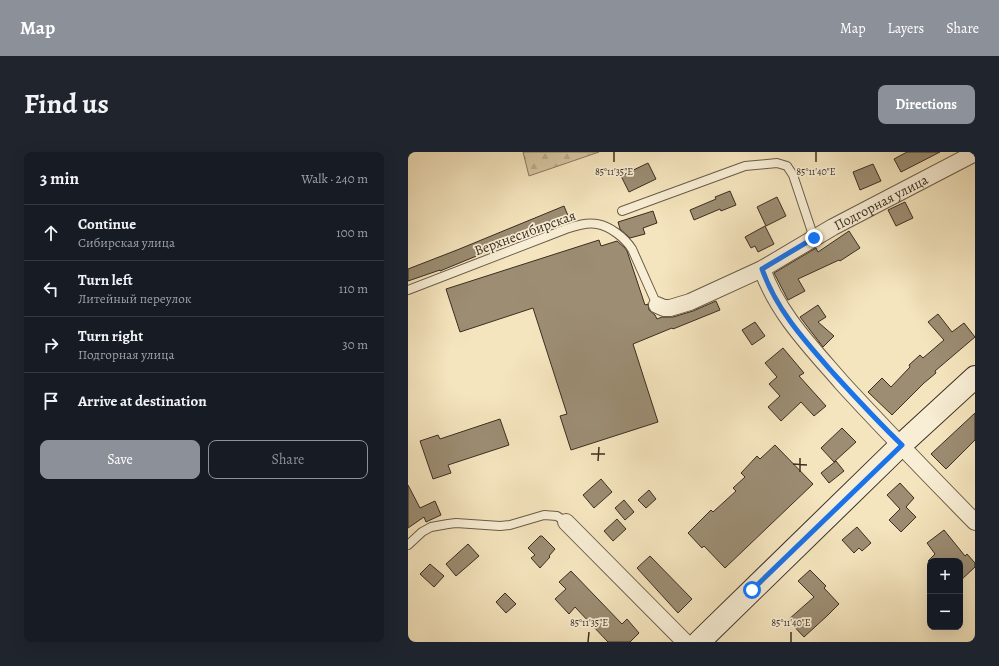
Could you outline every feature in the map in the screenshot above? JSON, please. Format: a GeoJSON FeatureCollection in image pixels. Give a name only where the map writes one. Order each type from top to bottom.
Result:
{"type":"FeatureCollection","features":[{"type":"Feature","properties":{"kind":"street","name":"Подгорная улица"},"geometry":{"type":"LineString","coordinates":[[657,305],[664,308],[670,308],[690,302],[762,269],[833,227],[975,153]]}},
{"type":"Feature","properties":{"kind":"street"},"geometry":{"type":"LineString","coordinates":[[762,269],[768,286],[778,305],[801,337],[874,418],[902,445],[975,522]]}},
{"type":"Feature","properties":{"kind":"street"},"geometry":{"type":"LineString","coordinates":[[699,642],[902,445],[975,377]]}},
{"type":"Feature","properties":{"kind":"street"},"geometry":{"type":"LineString","coordinates":[[566,522],[686,642]]}},
{"type":"Feature","properties":{"kind":"lane"},"geometry":{"type":"LineString","coordinates":[[622,211],[745,166],[778,163],[787,166],[793,174],[814,238]]}},
{"type":"Feature","properties":{"kind":"lane","name":"Верхнесибирская"},"geometry":{"type":"LineString","coordinates":[[408,290],[566,229],[579,225],[597,224],[605,227],[627,241],[657,305]]}},
{"type":"Feature","properties":{"kind":"lane"},"geometry":{"type":"LineString","coordinates":[[408,544],[422,532],[432,527],[448,524],[456,523],[500,526],[510,525],[544,515],[557,516],[566,522]]}},
{"type":"Feature","properties":{"kind":"green space"},"geometry":{"type":"Polygon","coordinates":[[[523,152],[599,152],[529,176],[523,152]]]}},
{"type":"Feature","properties":{"kind":"building"},"geometry":{"type":"Polygon","coordinates":[[[907,152],[940,152],[901,172],[894,159],[907,152]]]}},
{"type":"Feature","properties":{"kind":"building"},"geometry":{"type":"Polygon","coordinates":[[[648,163],[656,179],[629,192],[621,176],[648,163]]]}},
{"type":"Feature","properties":{"kind":"building"},"geometry":{"type":"Polygon","coordinates":[[[873,164],[881,181],[860,190],[853,172],[873,164]]]}},
{"type":"Feature","properties":{"kind":"building"},"geometry":{"type":"Polygon","coordinates":[[[730,191],[736,205],[721,211],[720,209],[694,220],[690,210],[716,199],[715,197],[730,191]]]}},
{"type":"Feature","properties":{"kind":"building"},"geometry":{"type":"Polygon","coordinates":[[[777,197],[786,216],[766,226],[757,207],[777,197]]]}},
{"type":"Feature","properties":{"kind":"building"},"geometry":{"type":"Polygon","coordinates":[[[905,202],[913,218],[896,226],[888,210],[905,202]]]}},
{"type":"Feature","properties":{"kind":"building"},"geometry":{"type":"Polygon","coordinates":[[[564,206],[569,218],[440,271],[408,281],[408,269],[564,206]]]}},
{"type":"Feature","properties":{"kind":"building"},"geometry":{"type":"Polygon","coordinates":[[[653,211],[657,223],[643,228],[645,234],[630,238],[620,229],[618,222],[653,211]]]}},
{"type":"Feature","properties":{"kind":"building"},"geometry":{"type":"Polygon","coordinates":[[[765,226],[774,244],[758,252],[755,246],[751,248],[745,237],[765,226]]]}},
{"type":"Feature","properties":{"kind":"building"},"geometry":{"type":"Polygon","coordinates":[[[849,231],[860,248],[840,261],[839,260],[798,279],[805,291],[788,300],[774,273],[816,248],[818,252],[849,231]]]}},
{"type":"Feature","properties":{"kind":"building"},"geometry":{"type":"Polygon","coordinates":[[[599,240],[601,246],[617,241],[625,248],[645,305],[648,304],[649,310],[657,319],[662,317],[673,317],[693,311],[716,301],[720,310],[633,344],[658,422],[571,450],[560,416],[567,414],[533,308],[460,332],[446,289],[599,240]]]}},
{"type":"Feature","properties":{"kind":"building"},"geometry":{"type":"Polygon","coordinates":[[[818,305],[826,317],[818,322],[834,336],[823,347],[800,317],[818,305]]]}},
{"type":"Feature","properties":{"kind":"building"},"geometry":{"type":"Polygon","coordinates":[[[938,314],[952,332],[964,323],[975,337],[935,371],[936,373],[892,415],[868,392],[882,378],[891,387],[910,367],[909,365],[920,355],[923,358],[944,340],[928,322],[938,314]]]}},
{"type":"Feature","properties":{"kind":"building"},"geometry":{"type":"Polygon","coordinates":[[[755,322],[765,336],[752,345],[742,330],[755,322]]]}},
{"type":"Feature","properties":{"kind":"building"},"geometry":{"type":"Polygon","coordinates":[[[783,348],[804,373],[799,376],[826,406],[814,416],[801,402],[781,421],[768,407],[780,396],[769,384],[777,377],[765,363],[783,348]]]}},
{"type":"Feature","properties":{"kind":"building"},"geometry":{"type":"Polygon","coordinates":[[[975,413],[975,440],[946,469],[931,454],[975,413]]]}},
{"type":"Feature","properties":{"kind":"building"},"geometry":{"type":"Polygon","coordinates":[[[500,419],[509,445],[448,465],[451,473],[433,479],[420,441],[438,435],[440,439],[500,419]]]}},
{"type":"Feature","properties":{"kind":"building"},"geometry":{"type":"Polygon","coordinates":[[[842,428],[856,442],[834,462],[821,448],[842,428]]]}},
{"type":"Feature","properties":{"kind":"building"},"geometry":{"type":"Polygon","coordinates":[[[775,445],[813,484],[725,568],[704,546],[702,548],[688,533],[711,510],[713,512],[736,491],[733,488],[745,477],[741,473],[757,456],[760,459],[775,445]]]}},
{"type":"Feature","properties":{"kind":"building"},"geometry":{"type":"Polygon","coordinates":[[[836,461],[844,471],[829,483],[821,473],[836,461]]]}},
{"type":"Feature","properties":{"kind":"building"},"geometry":{"type":"Polygon","coordinates":[[[601,479],[612,492],[594,508],[583,495],[601,479]]]}},
{"type":"Feature","properties":{"kind":"building"},"geometry":{"type":"Polygon","coordinates":[[[900,483],[914,498],[906,507],[916,517],[901,532],[889,520],[900,509],[887,495],[900,483]]]}},
{"type":"Feature","properties":{"kind":"building"},"geometry":{"type":"Polygon","coordinates":[[[408,485],[420,508],[435,501],[441,515],[426,522],[424,517],[408,528],[408,485]]]}},
{"type":"Feature","properties":{"kind":"building"},"geometry":{"type":"Polygon","coordinates":[[[649,490],[656,499],[646,508],[638,500],[649,490]]]}},
{"type":"Feature","properties":{"kind":"building"},"geometry":{"type":"Polygon","coordinates":[[[624,500],[634,512],[625,520],[615,508],[624,500]]]}},
{"type":"Feature","properties":{"kind":"building"},"geometry":{"type":"Polygon","coordinates":[[[617,519],[626,529],[613,541],[604,531],[617,519]]]}},
{"type":"Feature","properties":{"kind":"building"},"geometry":{"type":"Polygon","coordinates":[[[857,527],[871,543],[862,551],[859,548],[854,553],[842,540],[857,527]]]}},
{"type":"Feature","properties":{"kind":"building"},"geometry":{"type":"Polygon","coordinates":[[[944,530],[965,556],[967,554],[975,563],[975,567],[963,578],[963,558],[931,558],[935,554],[927,543],[944,530]]]}},
{"type":"Feature","properties":{"kind":"building"},"geometry":{"type":"Polygon","coordinates":[[[540,536],[542,536],[555,549],[540,568],[531,558],[535,555],[528,548],[540,536]]]}},
{"type":"Feature","properties":{"kind":"building"},"geometry":{"type":"Polygon","coordinates":[[[468,544],[479,556],[456,576],[446,564],[468,544]]]}},
{"type":"Feature","properties":{"kind":"building"},"geometry":{"type":"Polygon","coordinates":[[[650,556],[692,599],[678,613],[637,568],[650,556]]]}},
{"type":"Feature","properties":{"kind":"building"},"geometry":{"type":"Polygon","coordinates":[[[430,564],[444,576],[434,587],[420,574],[430,564]]]}},
{"type":"Feature","properties":{"kind":"building"},"geometry":{"type":"Polygon","coordinates":[[[810,570],[826,586],[824,588],[839,604],[804,637],[788,620],[814,597],[798,581],[810,570]]]}},
{"type":"Feature","properties":{"kind":"building"},"geometry":{"type":"Polygon","coordinates":[[[571,571],[622,624],[627,619],[639,633],[630,642],[608,642],[575,607],[569,614],[555,599],[566,589],[559,582],[571,571]]]}},
{"type":"Feature","properties":{"kind":"building"},"geometry":{"type":"Polygon","coordinates":[[[505,593],[516,604],[506,613],[496,602],[505,593]]]}},
{"type":"Feature","properties":{"kind":"route"},"geometry":{"type":"LineString","coordinates":[[752,590],[902,445],[874,418],[801,337],[778,305],[768,286],[762,269],[814,238]]}}]}
